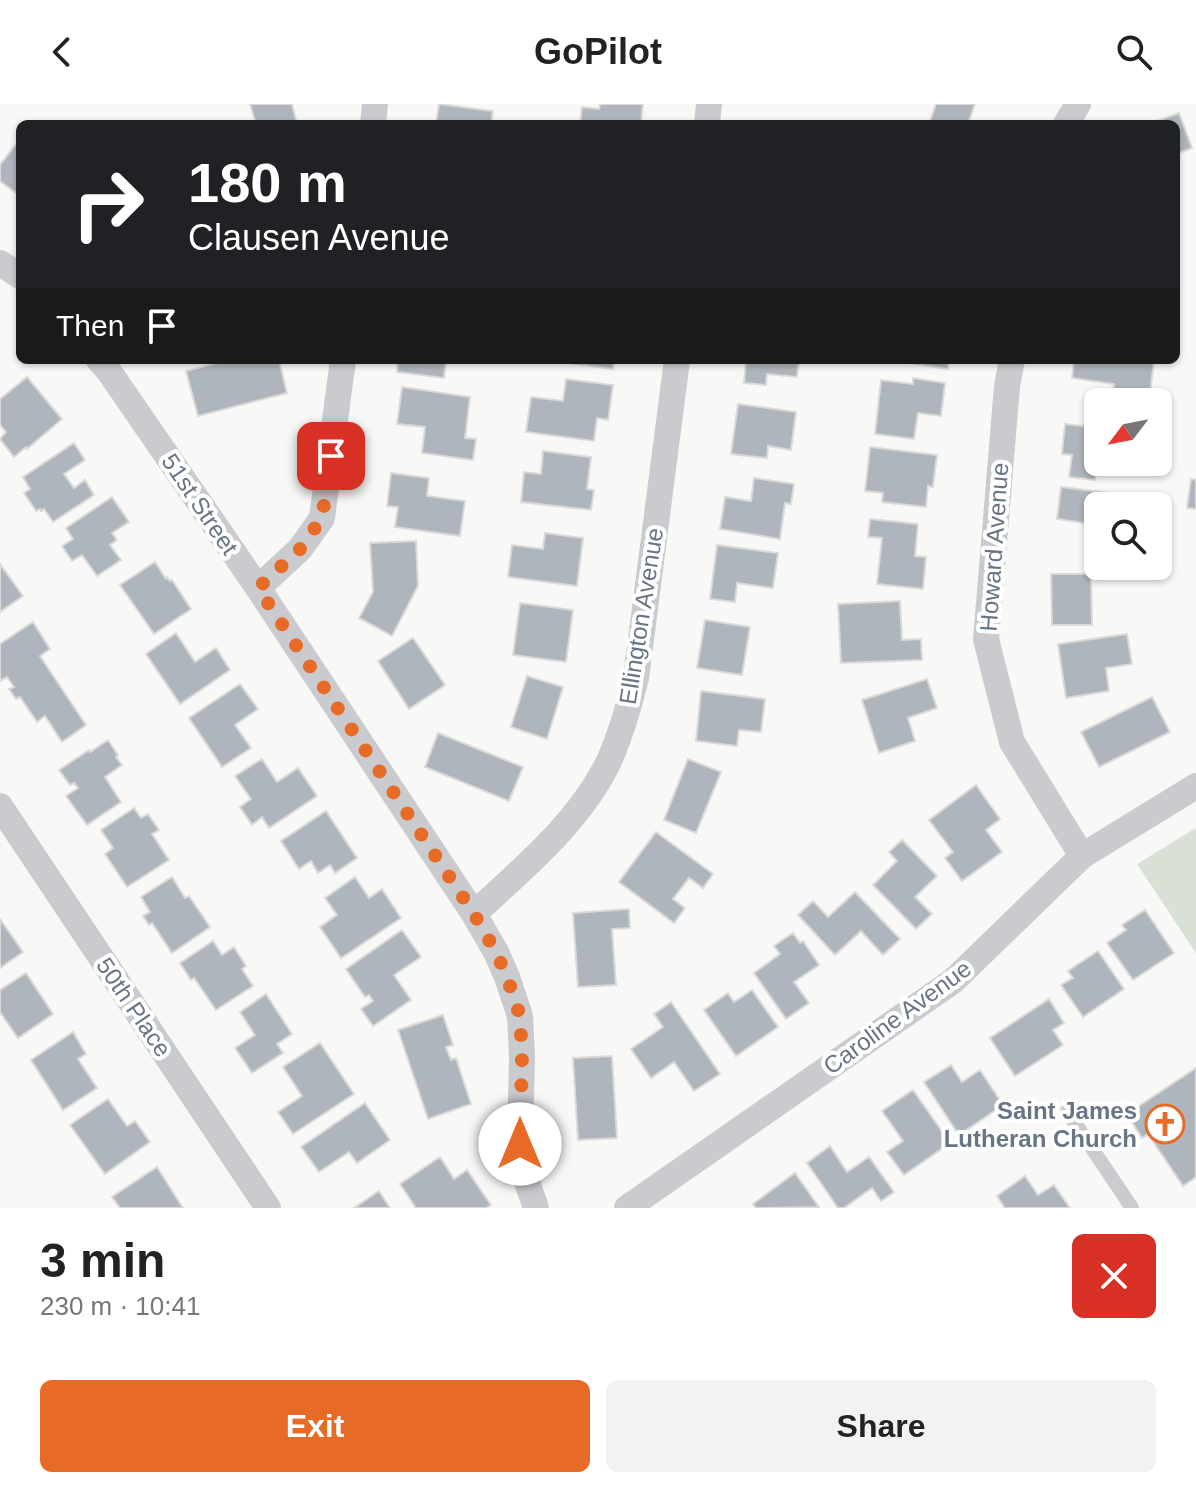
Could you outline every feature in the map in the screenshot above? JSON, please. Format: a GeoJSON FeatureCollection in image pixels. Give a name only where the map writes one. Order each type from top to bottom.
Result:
{"type":"FeatureCollection","features":[{"type":"Feature","properties":{"kind":"street","name":"51st Street"},"geometry":{"type":"LineString","coordinates":[[103,364],[258,588],[496,952],[520,1016],[520,1144],[526,1179],[536,1208]]}},
{"type":"Feature","properties":{"kind":"street"},"geometry":{"type":"LineString","coordinates":[[258,588],[300,549],[322,518],[342,364]]}},
{"type":"Feature","properties":{"kind":"street","name":"Ellington Avenue"},"geometry":{"type":"LineString","coordinates":[[474,914],[555,838],[583,805],[608,762],[625,720],[636,678],[676,364]]}},
{"type":"Feature","properties":{"kind":"street","name":"Howard Avenue"},"geometry":{"type":"LineString","coordinates":[[1011,364],[986,639],[1012,742],[1082,856]]}},
{"type":"Feature","properties":{"kind":"street","name":"Caroline Avenue"},"geometry":{"type":"LineString","coordinates":[[627,1208],[953,981],[1082,856],[1196,786]]}},
{"type":"Feature","properties":{"kind":"street","name":"50th Place"},"geometry":{"type":"LineString","coordinates":[[0,806],[268,1208]]}},
{"type":"Feature","properties":{"kind":"lane"},"geometry":{"type":"LineString","coordinates":[[1067,1111],[1132,1208]]}},
{"type":"Feature","properties":{"kind":"shaded area"},"geometry":{"type":"Polygon","coordinates":[[[1196,828],[1196,953],[1137,864],[1196,828]]]}},
{"type":"Feature","properties":{"kind":"building"},"geometry":{"type":"Polygon","coordinates":[[[250,104],[292,104],[296,120],[255,120],[250,104]]]}},
{"type":"Feature","properties":{"kind":"building"},"geometry":{"type":"Polygon","coordinates":[[[439,104],[493,111],[492,120],[437,120],[439,104]]]}},
{"type":"Feature","properties":{"kind":"building"},"geometry":{"type":"Polygon","coordinates":[[[600,104],[643,104],[641,120],[580,120],[582,107],[599,109],[600,104]]]}},
{"type":"Feature","properties":{"kind":"building"},"geometry":{"type":"Polygon","coordinates":[[[936,104],[975,104],[969,120],[930,120],[936,104]]]}},
{"type":"Feature","properties":{"kind":"building"},"geometry":{"type":"Polygon","coordinates":[[[1179,113],[1192,148],[1180,152],[1180,120],[1160,120],[1179,113]]]}},
{"type":"Feature","properties":{"kind":"building"},"geometry":{"type":"Polygon","coordinates":[[[16,144],[16,193],[0,181],[0,165],[16,144]]]}},
{"type":"Feature","properties":{"kind":"building"},"geometry":{"type":"Polygon","coordinates":[[[213,364],[280,364],[287,393],[198,416],[186,371],[213,364]]]}},
{"type":"Feature","properties":{"kind":"building"},"geometry":{"type":"Polygon","coordinates":[[[398,364],[446,364],[444,378],[397,372],[398,364]]]}},
{"type":"Feature","properties":{"kind":"building"},"geometry":{"type":"Polygon","coordinates":[[[577,364],[614,364],[613,369],[577,364]]]}},
{"type":"Feature","properties":{"kind":"building"},"geometry":{"type":"Polygon","coordinates":[[[746,364],[799,364],[797,377],[767,374],[766,385],[744,383],[746,364]]]}},
{"type":"Feature","properties":{"kind":"building"},"geometry":{"type":"Polygon","coordinates":[[[916,364],[949,364],[948,369],[916,364]]]}},
{"type":"Feature","properties":{"kind":"building"},"geometry":{"type":"Polygon","coordinates":[[[1074,364],[1154,364],[1151,388],[1114,388],[1114,384],[1072,378],[1074,364]]]}},
{"type":"Feature","properties":{"kind":"building"},"geometry":{"type":"Polygon","coordinates":[[[27,377],[62,419],[14,457],[0,439],[6,432],[0,425],[0,399],[27,377]]]}},
{"type":"Feature","properties":{"kind":"building"},"geometry":{"type":"Polygon","coordinates":[[[913,378],[945,383],[941,416],[918,413],[914,439],[875,434],[881,380],[913,384],[913,378]]]}},
{"type":"Feature","properties":{"kind":"building"},"geometry":{"type":"Polygon","coordinates":[[[566,379],[613,385],[608,420],[597,418],[594,441],[526,432],[531,397],[563,401],[566,379]]]}},
{"type":"Feature","properties":{"kind":"building"},"geometry":{"type":"Polygon","coordinates":[[[402,387],[470,397],[465,438],[476,439],[473,460],[422,453],[425,427],[397,424],[402,387]]]}},
{"type":"Feature","properties":{"kind":"building"},"geometry":{"type":"Polygon","coordinates":[[[738,404],[796,412],[791,450],[768,446],[767,458],[731,454],[738,404]]]}},
{"type":"Feature","properties":{"kind":"building"},"geometry":{"type":"Polygon","coordinates":[[[1065,424],[1084,426],[1084,476],[1096,476],[1095,480],[1069,477],[1072,455],[1062,454],[1065,424]]]}},
{"type":"Feature","properties":{"kind":"building"},"geometry":{"type":"Polygon","coordinates":[[[74,443],[85,460],[64,474],[74,488],[85,480],[94,495],[53,522],[44,509],[36,511],[24,493],[30,489],[23,477],[74,443]]]}},
{"type":"Feature","properties":{"kind":"building"},"geometry":{"type":"Polygon","coordinates":[[[870,447],[937,455],[933,487],[928,486],[926,507],[882,502],[883,493],[865,491],[870,447]]]}},
{"type":"Feature","properties":{"kind":"building"},"geometry":{"type":"Polygon","coordinates":[[[543,451],[591,457],[587,489],[594,490],[591,510],[521,502],[524,472],[541,474],[543,451]]]}},
{"type":"Feature","properties":{"kind":"building"},"geometry":{"type":"Polygon","coordinates":[[[391,473],[429,478],[427,496],[465,501],[460,536],[395,527],[398,507],[387,506],[391,473]]]}},
{"type":"Feature","properties":{"kind":"building"},"geometry":{"type":"Polygon","coordinates":[[[754,478],[794,484],[791,504],[785,503],[780,539],[720,529],[725,497],[751,501],[754,478]]]}},
{"type":"Feature","properties":{"kind":"building"},"geometry":{"type":"Polygon","coordinates":[[[1191,479],[1196,480],[1196,509],[1187,508],[1191,479]]]}},
{"type":"Feature","properties":{"kind":"building"},"geometry":{"type":"Polygon","coordinates":[[[1061,487],[1103,492],[1084,492],[1084,523],[1057,519],[1061,487]]]}},
{"type":"Feature","properties":{"kind":"building"},"geometry":{"type":"Polygon","coordinates":[[[112,497],[129,522],[112,533],[117,540],[110,545],[121,560],[97,576],[82,555],[72,561],[62,546],[73,539],[66,528],[112,497]]]}},
{"type":"Feature","properties":{"kind":"building"},"geometry":{"type":"Polygon","coordinates":[[[870,519],[918,524],[915,556],[926,557],[923,589],[877,584],[882,538],[868,537],[870,519]]]}},
{"type":"Feature","properties":{"kind":"building"},"geometry":{"type":"Polygon","coordinates":[[[545,533],[583,538],[577,586],[508,577],[512,545],[543,549],[545,533]]]}},
{"type":"Feature","properties":{"kind":"building"},"geometry":{"type":"Polygon","coordinates":[[[416,541],[418,586],[392,636],[359,618],[373,592],[370,543],[416,541]]]}},
{"type":"Feature","properties":{"kind":"building"},"geometry":{"type":"Polygon","coordinates":[[[717,545],[778,553],[773,588],[737,583],[735,602],[710,599],[717,545]]]}},
{"type":"Feature","properties":{"kind":"building"},"geometry":{"type":"Polygon","coordinates":[[[155,562],[166,579],[172,580],[191,609],[154,634],[120,585],[155,562]]]}},
{"type":"Feature","properties":{"kind":"building"},"geometry":{"type":"Polygon","coordinates":[[[0,564],[23,596],[0,612],[0,564]]]}},
{"type":"Feature","properties":{"kind":"building"},"geometry":{"type":"Polygon","coordinates":[[[1051,574],[1084,574],[1084,580],[1091,580],[1092,625],[1052,625],[1051,574]]]}},
{"type":"Feature","properties":{"kind":"building"},"geometry":{"type":"Polygon","coordinates":[[[900,601],[902,640],[921,639],[922,660],[841,663],[838,604],[900,601]]]}},
{"type":"Feature","properties":{"kind":"building"},"geometry":{"type":"Polygon","coordinates":[[[520,603],[573,610],[566,662],[513,655],[520,603]]]}},
{"type":"Feature","properties":{"kind":"building"},"geometry":{"type":"Polygon","coordinates":[[[705,620],[750,627],[742,675],[697,668],[705,620]]]}},
{"type":"Feature","properties":{"kind":"building"},"geometry":{"type":"Polygon","coordinates":[[[33,622],[50,649],[40,656],[86,725],[62,742],[45,716],[37,722],[20,697],[16,699],[9,689],[14,687],[7,677],[0,681],[0,644],[33,622]]]}},
{"type":"Feature","properties":{"kind":"building"},"geometry":{"type":"Polygon","coordinates":[[[176,633],[195,662],[216,648],[230,670],[180,704],[146,654],[176,633]]]}},
{"type":"Feature","properties":{"kind":"building"},"geometry":{"type":"Polygon","coordinates":[[[1127,634],[1132,664],[1106,668],[1109,691],[1066,698],[1058,644],[1127,634]]]}},
{"type":"Feature","properties":{"kind":"building"},"geometry":{"type":"Polygon","coordinates":[[[413,638],[445,685],[409,709],[378,661],[413,638]]]}},
{"type":"Feature","properties":{"kind":"building"},"geometry":{"type":"Polygon","coordinates":[[[527,676],[563,687],[547,739],[511,727],[527,676]]]}},
{"type":"Feature","properties":{"kind":"building"},"geometry":{"type":"Polygon","coordinates":[[[927,679],[937,708],[908,718],[915,741],[879,753],[862,700],[927,679]]]}},
{"type":"Feature","properties":{"kind":"building"},"geometry":{"type":"Polygon","coordinates":[[[240,684],[258,709],[235,725],[251,748],[222,767],[189,718],[240,684]]]}},
{"type":"Feature","properties":{"kind":"building"},"geometry":{"type":"Polygon","coordinates":[[[701,691],[765,699],[761,732],[739,730],[737,746],[696,741],[701,691]]]}},
{"type":"Feature","properties":{"kind":"building"},"geometry":{"type":"Polygon","coordinates":[[[1152,697],[1170,732],[1099,767],[1081,732],[1152,697]]]}},
{"type":"Feature","properties":{"kind":"building"},"geometry":{"type":"Polygon","coordinates":[[[438,733],[523,767],[509,801],[425,767],[438,733]]]}},
{"type":"Feature","properties":{"kind":"building"},"geometry":{"type":"Polygon","coordinates":[[[108,740],[122,765],[105,777],[121,802],[87,825],[66,796],[78,788],[74,783],[70,785],[59,770],[108,740]]]}},
{"type":"Feature","properties":{"kind":"building"},"geometry":{"type":"Polygon","coordinates":[[[262,759],[277,782],[298,768],[317,796],[269,828],[262,817],[252,825],[240,807],[251,799],[235,776],[262,759]]]}},
{"type":"Feature","properties":{"kind":"building"},"geometry":{"type":"Polygon","coordinates":[[[688,759],[721,772],[696,833],[664,820],[688,759]]]}},
{"type":"Feature","properties":{"kind":"building"},"geometry":{"type":"Polygon","coordinates":[[[976,785],[1000,819],[986,830],[1002,852],[962,881],[945,858],[953,852],[929,820],[976,785]]]}},
{"type":"Feature","properties":{"kind":"building"},"geometry":{"type":"Polygon","coordinates":[[[134,808],[141,818],[148,814],[159,830],[152,834],[169,860],[127,887],[105,854],[113,848],[101,830],[134,808]]]}},
{"type":"Feature","properties":{"kind":"building"},"geometry":{"type":"Polygon","coordinates":[[[326,811],[357,858],[335,873],[330,865],[318,873],[311,861],[299,869],[281,841],[326,811]]]}},
{"type":"Feature","properties":{"kind":"building"},"geometry":{"type":"Polygon","coordinates":[[[656,832],[713,874],[703,888],[689,878],[673,899],[685,908],[674,923],[619,882],[656,832]]]}},
{"type":"Feature","properties":{"kind":"building"},"geometry":{"type":"Polygon","coordinates":[[[902,840],[937,876],[915,897],[932,914],[916,929],[873,885],[897,861],[889,852],[902,840]]]}},
{"type":"Feature","properties":{"kind":"building"},"geometry":{"type":"Polygon","coordinates":[[[172,877],[210,927],[172,953],[152,923],[149,925],[143,916],[150,912],[141,897],[172,877]]]}},
{"type":"Feature","properties":{"kind":"building"},"geometry":{"type":"Polygon","coordinates":[[[355,877],[369,898],[382,889],[401,918],[341,958],[320,927],[337,915],[325,898],[355,877]]]}},
{"type":"Feature","properties":{"kind":"building"},"geometry":{"type":"Polygon","coordinates":[[[855,892],[900,939],[883,955],[861,931],[835,955],[798,915],[813,901],[828,917],[855,892]]]}},
{"type":"Feature","properties":{"kind":"building"},"geometry":{"type":"Polygon","coordinates":[[[629,909],[630,928],[612,929],[616,985],[578,987],[573,913],[629,909]]]}},
{"type":"Feature","properties":{"kind":"building"},"geometry":{"type":"Polygon","coordinates":[[[1145,910],[1174,953],[1133,980],[1107,943],[1126,930],[1122,925],[1145,910]]]}},
{"type":"Feature","properties":{"kind":"building"},"geometry":{"type":"Polygon","coordinates":[[[0,919],[23,952],[0,968],[0,919]]]}},
{"type":"Feature","properties":{"kind":"building"},"geometry":{"type":"Polygon","coordinates":[[[402,930],[421,957],[394,975],[411,1000],[373,1026],[361,1009],[373,1001],[369,995],[365,997],[346,969],[402,930]]]}},
{"type":"Feature","properties":{"kind":"building"},"geometry":{"type":"Polygon","coordinates":[[[793,933],[800,943],[803,941],[819,965],[794,982],[809,1003],[786,1019],[754,973],[780,954],[774,946],[793,933]]]}},
{"type":"Feature","properties":{"kind":"building"},"geometry":{"type":"Polygon","coordinates":[[[213,941],[222,955],[234,947],[246,966],[242,969],[253,986],[216,1010],[180,963],[213,941]]]}},
{"type":"Feature","properties":{"kind":"building"},"geometry":{"type":"Polygon","coordinates":[[[1098,951],[1124,989],[1083,1017],[1061,985],[1073,978],[1068,971],[1098,951]]]}},
{"type":"Feature","properties":{"kind":"building"},"geometry":{"type":"Polygon","coordinates":[[[26,973],[53,1014],[18,1038],[0,1012],[0,990],[26,973]]]}},
{"type":"Feature","properties":{"kind":"building"},"geometry":{"type":"Polygon","coordinates":[[[752,990],[778,1027],[736,1056],[704,1010],[728,993],[734,1002],[752,990]]]}},
{"type":"Feature","properties":{"kind":"building"},"geometry":{"type":"Polygon","coordinates":[[[266,994],[292,1034],[277,1044],[283,1053],[252,1073],[235,1048],[255,1035],[240,1012],[266,994]]]}},
{"type":"Feature","properties":{"kind":"building"},"geometry":{"type":"Polygon","coordinates":[[[1049,999],[1064,1023],[1053,1030],[1063,1045],[1015,1076],[990,1038],[1049,999]]]}},
{"type":"Feature","properties":{"kind":"building"},"geometry":{"type":"Polygon","coordinates":[[[671,1002],[720,1074],[694,1091],[674,1062],[651,1078],[631,1049],[663,1027],[654,1014],[671,1002]]]}},
{"type":"Feature","properties":{"kind":"building"},"geometry":{"type":"Polygon","coordinates":[[[443,1015],[453,1045],[446,1047],[451,1060],[456,1058],[471,1104],[428,1119],[398,1030],[443,1015]]]}},
{"type":"Feature","properties":{"kind":"building"},"geometry":{"type":"Polygon","coordinates":[[[73,1032],[86,1054],[78,1059],[97,1088],[63,1110],[31,1060],[73,1032]]]}},
{"type":"Feature","properties":{"kind":"building"},"geometry":{"type":"Polygon","coordinates":[[[320,1043],[354,1094],[293,1134],[278,1112],[302,1096],[283,1067],[320,1043]]]}},
{"type":"Feature","properties":{"kind":"building"},"geometry":{"type":"Polygon","coordinates":[[[612,1056],[617,1138],[578,1140],[573,1058],[612,1056]]]}},
{"type":"Feature","properties":{"kind":"building"},"geometry":{"type":"Polygon","coordinates":[[[951,1065],[962,1082],[980,1070],[1003,1105],[959,1135],[924,1082],[951,1065]]]}},
{"type":"Feature","properties":{"kind":"building","name":"Saint James Lutheran Church"},"geometry":{"type":"Polygon","coordinates":[[[1196,1068],[1196,1177],[1183,1186],[1148,1134],[1142,1138],[1127,1114],[1196,1068]]]}},
{"type":"Feature","properties":{"kind":"building"},"geometry":{"type":"Polygon","coordinates":[[[913,1090],[950,1143],[904,1175],[887,1152],[903,1141],[882,1111],[913,1090]]]}},
{"type":"Feature","properties":{"kind":"building"},"geometry":{"type":"Polygon","coordinates":[[[108,1099],[127,1126],[135,1121],[150,1142],[105,1174],[70,1125],[108,1099]]]}},
{"type":"Feature","properties":{"kind":"building"},"geometry":{"type":"Polygon","coordinates":[[[365,1103],[390,1140],[357,1163],[349,1152],[319,1172],[301,1147],[365,1103]]]}},
{"type":"Feature","properties":{"kind":"building"},"geometry":{"type":"Polygon","coordinates":[[[830,1146],[847,1172],[869,1157],[894,1192],[881,1201],[872,1188],[844,1208],[838,1208],[807,1163],[830,1146]]]}},
{"type":"Feature","properties":{"kind":"building"},"geometry":{"type":"Polygon","coordinates":[[[440,1157],[454,1179],[467,1170],[491,1205],[486,1208],[416,1208],[400,1184],[440,1157]]]}},
{"type":"Feature","properties":{"kind":"building"},"geometry":{"type":"Polygon","coordinates":[[[157,1167],[183,1208],[120,1208],[112,1197],[157,1167]]]}},
{"type":"Feature","properties":{"kind":"building"},"geometry":{"type":"Polygon","coordinates":[[[795,1173],[819,1207],[756,1208],[753,1204],[795,1173]]]}},
{"type":"Feature","properties":{"kind":"building"},"geometry":{"type":"Polygon","coordinates":[[[1025,1176],[1038,1195],[1054,1185],[1070,1208],[1005,1208],[997,1196],[1025,1176]]]}},
{"type":"Feature","properties":{"kind":"building"},"geometry":{"type":"Polygon","coordinates":[[[379,1191],[390,1208],[354,1208],[379,1191]]]}},
{"type":"Feature","properties":{"kind":"place","name":"Saint James Lutheran Church"},"geometry":{"type":"Point","coordinates":[1165,1124]}},
{"type":"Feature","properties":{"kind":"route"},"geometry":{"type":"LineString","coordinates":[[331,456],[322,518],[300,549],[258,588],[496,952],[520,1016],[520,1144]]}}]}
